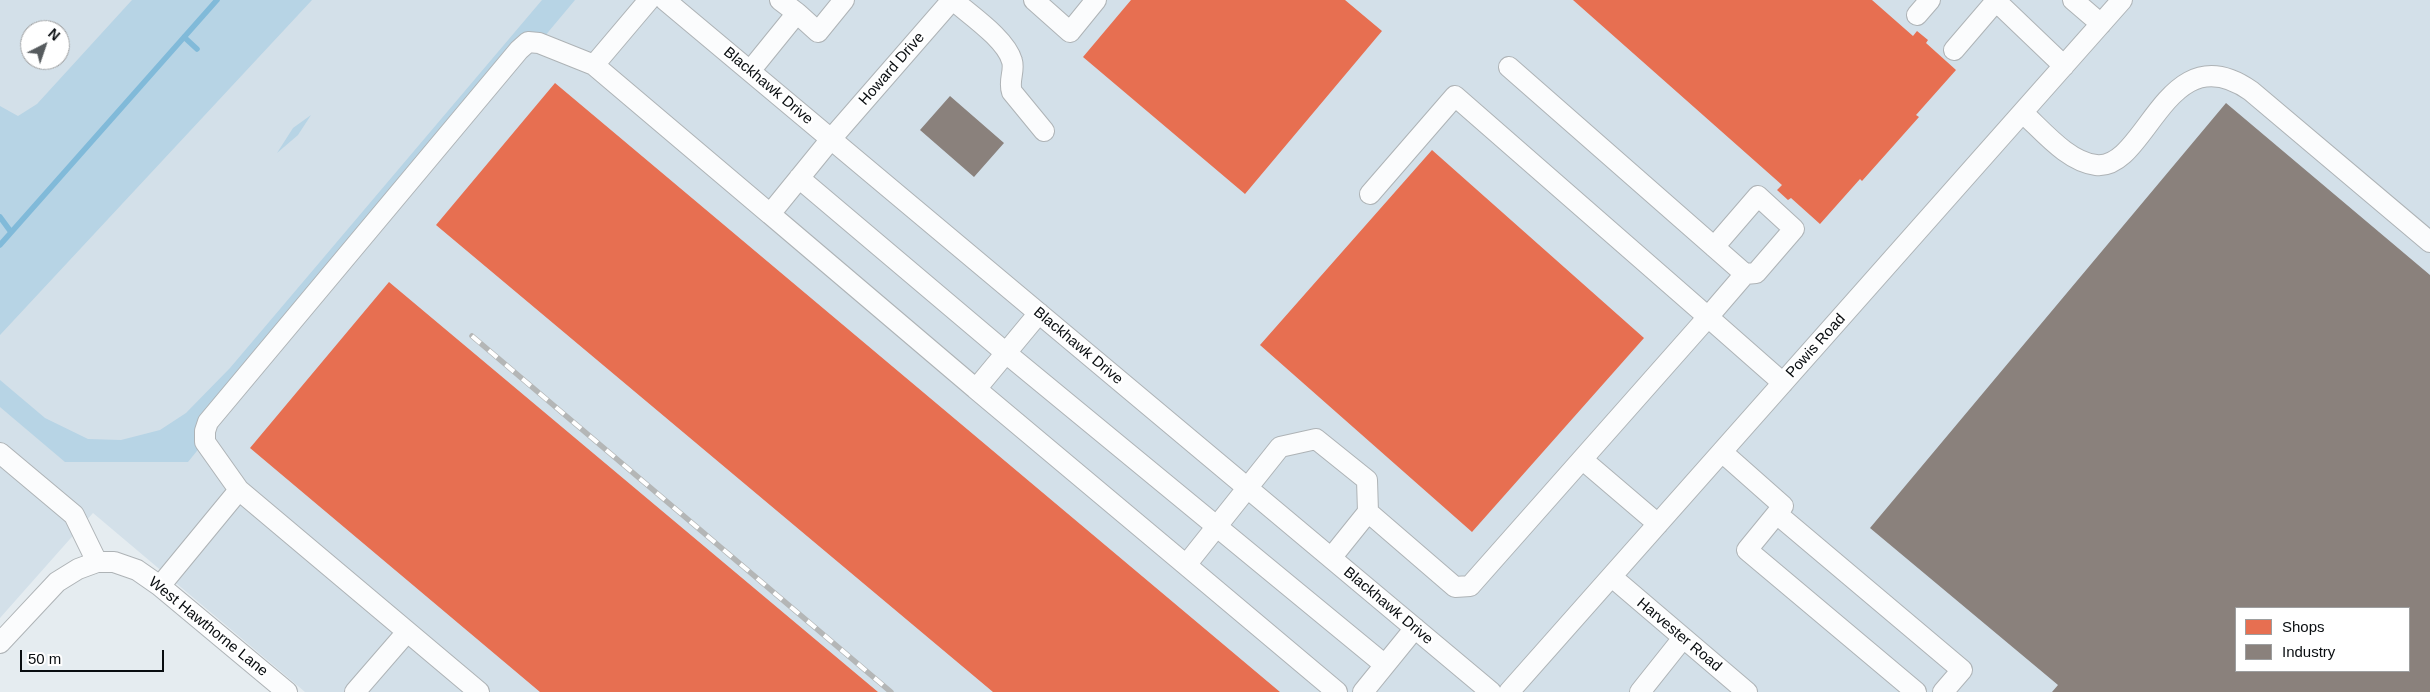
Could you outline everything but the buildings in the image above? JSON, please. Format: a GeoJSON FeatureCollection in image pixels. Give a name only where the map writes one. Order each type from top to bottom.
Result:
{"type":"FeatureCollection","features":[{"type":"Feature","properties":{"kind":"street"},"geometry":{"type":"LineString","coordinates":[[594,65],[649,0]]}},
{"type":"Feature","properties":{"kind":"street","name":"Blackhawk Drive"},"geometry":{"type":"LineString","coordinates":[[665,0],[1491,692]]}},
{"type":"Feature","properties":{"kind":"street"},"geometry":{"type":"LineString","coordinates":[[780,0],[818,32],[844,0]]}},
{"type":"Feature","properties":{"kind":"street"},"geometry":{"type":"LineString","coordinates":[[953,0],[1000,40],[1012,62],[1010,85],[1012,92],[1044,131]]}},
{"type":"Feature","properties":{"kind":"street","name":"Howard Drive"},"geometry":{"type":"LineString","coordinates":[[770,214],[831,139],[953,0]]}},
{"type":"Feature","properties":{"kind":"street"},"geometry":{"type":"LineString","coordinates":[[1034,0],[1070,32],[1096,0]]}},
{"type":"Feature","properties":{"kind":"street"},"geometry":{"type":"LineString","coordinates":[[1917,16],[1930,0]]}},
{"type":"Feature","properties":{"kind":"street"},"geometry":{"type":"LineString","coordinates":[[2073,0],[2101,24]]}},
{"type":"Feature","properties":{"kind":"street","name":"Powis Road"},"geometry":{"type":"LineString","coordinates":[[1509,692],[2122,0]]}},
{"type":"Feature","properties":{"kind":"street"},"geometry":{"type":"LineString","coordinates":[[1954,50],[1995,1],[2064,66]]}},
{"type":"Feature","properties":{"kind":"street"},"geometry":{"type":"LineString","coordinates":[[750,71],[797,14]]}},
{"type":"Feature","properties":{"kind":"street"},"geometry":{"type":"LineString","coordinates":[[479,692],[239,490],[205,442],[208,422],[512,57],[528,42],[539,43],[594,65],[1337,692]]}},
{"type":"Feature","properties":{"kind":"street"},"geometry":{"type":"LineString","coordinates":[[1509,67],[1746,274]]}},
{"type":"Feature","properties":{"kind":"street"},"geometry":{"type":"LineString","coordinates":[[2023,112],[2073,156],[2097,166],[2107,164],[2127,149],[2170,98],[2181,88],[2200,78],[2218,76],[2229,78],[2251,91],[2430,242]]}},
{"type":"Feature","properties":{"kind":"street"},"geometry":{"type":"LineString","coordinates":[[1370,194],[1455,96],[1783,383]]}},
{"type":"Feature","properties":{"kind":"street"},"geometry":{"type":"LineString","coordinates":[[799,178],[1006,353],[1385,665]]}},
{"type":"Feature","properties":{"kind":"street"},"geometry":{"type":"LineString","coordinates":[[1368,512],[1455,587],[1470,586],[1477,581],[1746,274],[1756,273],[1794,229],[1758,196],[1714,246]]}},
{"type":"Feature","properties":{"kind":"street"},"geometry":{"type":"LineString","coordinates":[[976,389],[1039,313]]}},
{"type":"Feature","properties":{"kind":"street"},"geometry":{"type":"LineString","coordinates":[[1186,565],[1280,447],[1316,439],[1367,480],[1368,512],[1331,558]]}},
{"type":"Feature","properties":{"kind":"street"},"geometry":{"type":"LineString","coordinates":[[1722,452],[1783,506],[1747,550],[1916,692]]}},
{"type":"Feature","properties":{"kind":"street"},"geometry":{"type":"LineString","coordinates":[[0,453],[74,514],[97,562],[78,569],[57,582],[0,643]]}},
{"type":"Feature","properties":{"kind":"street"},"geometry":{"type":"LineString","coordinates":[[1583,460],[1658,524]]}},
{"type":"Feature","properties":{"kind":"street"},"geometry":{"type":"LineString","coordinates":[[160,586],[239,490]]}},
{"type":"Feature","properties":{"kind":"street"},"geometry":{"type":"LineString","coordinates":[[1777,514],[1962,670],[1943,692]]}},
{"type":"Feature","properties":{"kind":"street","name":"West Hawthorne Lane"},"geometry":{"type":"LineString","coordinates":[[97,562],[114,562],[136,570],[160,586],[287,692]]}},
{"type":"Feature","properties":{"kind":"street","name":"Harvester Road"},"geometry":{"type":"LineString","coordinates":[[1612,577],[1747,692]]}},
{"type":"Feature","properties":{"kind":"street"},"geometry":{"type":"LineString","coordinates":[[1363,692],[1415,628]]}},
{"type":"Feature","properties":{"kind":"street"},"geometry":{"type":"LineString","coordinates":[[355,692],[407,632]]}},
{"type":"Feature","properties":{"kind":"street"},"geometry":{"type":"LineString","coordinates":[[1640,692],[1683,638]]}},
{"type":"Feature","properties":{"kind":"shaded area"},"geometry":{"type":"Polygon","coordinates":[[[0,0],[2430,0],[2430,692],[305,692],[93,513],[0,618],[0,0]]]}},
{"type":"Feature","properties":{"kind":"shaded area"},"geometry":{"type":"Polygon","coordinates":[[[132,0],[312,0],[0,335],[0,106],[18,116],[37,104],[132,0]]]}},
{"type":"Feature","properties":{"kind":"shaded area"},"geometry":{"type":"Polygon","coordinates":[[[542,0],[575,0],[544,37],[534,34],[188,462],[65,462],[0,407],[0,380],[45,418],[88,439],[121,440],[160,430],[186,413],[230,368],[542,0]]]}},
{"type":"Feature","properties":{"kind":"shaded area"},"geometry":{"type":"Polygon","coordinates":[[[311,115],[298,135],[277,153],[293,128],[311,115]]]}},
{"type":"Feature","properties":{"kind":"waterway"},"geometry":{"type":"LineString","coordinates":[[0,245],[217,0]]}},
{"type":"Feature","properties":{"kind":"waterway"},"geometry":{"type":"LineString","coordinates":[[184,37],[197,49]]}},
{"type":"Feature","properties":{"kind":"waterway"},"geometry":{"type":"LineString","coordinates":[[0,217],[11,232]]}},
{"type":"Feature","properties":{"kind":"railway"},"geometry":{"type":"LineString","coordinates":[[472,336],[891,692]]}}]}
